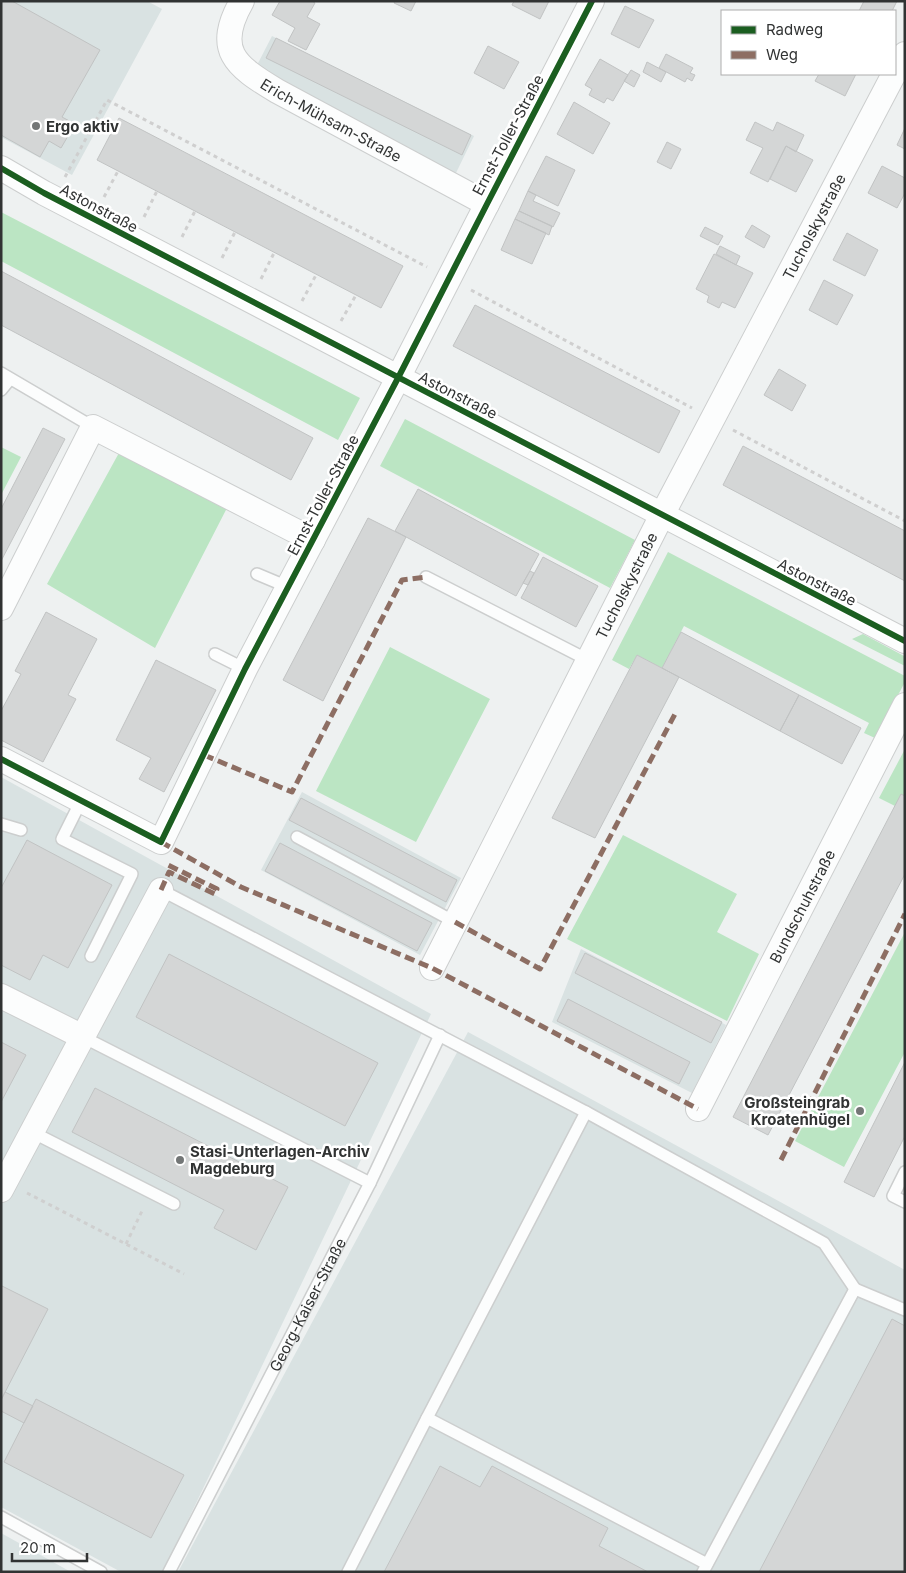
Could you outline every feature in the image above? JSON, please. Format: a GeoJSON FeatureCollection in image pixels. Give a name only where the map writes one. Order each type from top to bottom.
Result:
{"type":"FeatureCollection","features":[{"type":"Feature","properties":{"kind":"street","name":"Erich-Mühsam-Straße"},"geometry":{"type":"LineString","coordinates":[[242,1],[231,25],[229,42],[235,58],[247,71],[277,91],[487,204]]}},
{"type":"Feature","properties":{"kind":"street","name":"Ernst-Toller-Straße"},"geometry":{"type":"LineString","coordinates":[[1,760],[162,842],[245,669],[398,378],[592,1]]}},
{"type":"Feature","properties":{"kind":"street","name":"Tucholskystraße"},"geometry":{"type":"LineString","coordinates":[[896,70],[905,54]]}},
{"type":"Feature","properties":{"kind":"street","name":"Tucholskystraße"},"geometry":{"type":"LineString","coordinates":[[432,968],[662,515],[893,75]]}},
{"type":"Feature","properties":{"kind":"street","name":"Astonstraße"},"geometry":{"type":"LineString","coordinates":[[1,168],[52,198],[905,641]]}},
{"type":"Feature","properties":{"kind":"street","name":"Ernst-Toller-Straße"},"geometry":{"type":"LineString","coordinates":[[93,427],[313,540]]}},
{"type":"Feature","properties":{"kind":"street"},"geometry":{"type":"LineString","coordinates":[[1,608],[93,427]]}},
{"type":"Feature","properties":{"kind":"street","name":"Bundschuhstraße"},"geometry":{"type":"LineString","coordinates":[[698,1109],[905,705]]}},
{"type":"Feature","properties":{"kind":"street"},"geometry":{"type":"LineString","coordinates":[[3,1186],[161,890]]}},
{"type":"Feature","properties":{"kind":"street"},"geometry":{"type":"LineString","coordinates":[[1,996],[83,1037]]}},
{"type":"Feature","properties":{"kind":"lane"},"geometry":{"type":"LineString","coordinates":[[1,390],[5,376],[93,427]]}},
{"type":"Feature","properties":{"kind":"lane"},"geometry":{"type":"LineString","coordinates":[[258,574],[288,587]]}},
{"type":"Feature","properties":{"kind":"lane"},"geometry":{"type":"LineString","coordinates":[[426,578],[588,660]]}},
{"type":"Feature","properties":{"kind":"lane"},"geometry":{"type":"LineString","coordinates":[[215,654],[245,669]]}},
{"type":"Feature","properties":{"kind":"lane"},"geometry":{"type":"LineString","coordinates":[[81,801],[62,839],[132,874],[91,956]]}},
{"type":"Feature","properties":{"kind":"lane"},"geometry":{"type":"LineString","coordinates":[[1,824],[21,830]]}},
{"type":"Feature","properties":{"kind":"lane"},"geometry":{"type":"LineString","coordinates":[[297,837],[455,922]]}},
{"type":"Feature","properties":{"kind":"lane"},"geometry":{"type":"LineString","coordinates":[[161,890],[586,1112],[824,1243],[854,1289],[905,1310]]}},
{"type":"Feature","properties":{"kind":"lane","name":"Georg-Kaiser-Straße"},"geometry":{"type":"LineString","coordinates":[[169,1572],[370,1183],[440,1035]]}},
{"type":"Feature","properties":{"kind":"lane"},"geometry":{"type":"LineString","coordinates":[[83,1037],[370,1183]]}},
{"type":"Feature","properties":{"kind":"lane"},"geometry":{"type":"LineString","coordinates":[[348,1572],[586,1112]]}},
{"type":"Feature","properties":{"kind":"lane"},"geometry":{"type":"LineString","coordinates":[[32,1132],[174,1204]]}},
{"type":"Feature","properties":{"kind":"lane"},"geometry":{"type":"LineString","coordinates":[[905,1172],[893,1196],[905,1202]]}},
{"type":"Feature","properties":{"kind":"lane"},"geometry":{"type":"LineString","coordinates":[[427,1418],[705,1568],[854,1289]]}},
{"type":"Feature","properties":{"kind":"lane"},"geometry":{"type":"LineString","coordinates":[[1,1517],[101,1572]]}},
{"type":"Feature","properties":{"kind":"path"},"geometry":{"type":"LineString","coordinates":[[64,180],[107,100],[408,257]]}},
{"type":"Feature","properties":{"kind":"path"},"geometry":{"type":"LineString","coordinates":[[102,200],[118,171]]}},
{"type":"Feature","properties":{"kind":"path"},"geometry":{"type":"LineString","coordinates":[[142,220],[158,191]]}},
{"type":"Feature","properties":{"kind":"path"},"geometry":{"type":"LineString","coordinates":[[180,240],[195,211]]}},
{"type":"Feature","properties":{"kind":"path"},"geometry":{"type":"LineString","coordinates":[[219,262],[235,232]]}},
{"type":"Feature","properties":{"kind":"path"},"geometry":{"type":"LineString","coordinates":[[260,282],[274,253]]}},
{"type":"Feature","properties":{"kind":"path"},"geometry":{"type":"LineString","coordinates":[[300,305],[316,274]]}},
{"type":"Feature","properties":{"kind":"path"},"geometry":{"type":"LineString","coordinates":[[339,325],[356,295]]}},
{"type":"Feature","properties":{"kind":"path"},"geometry":{"type":"LineString","coordinates":[[480,295],[685,404]]}},
{"type":"Feature","properties":{"kind":"path"},"geometry":{"type":"LineString","coordinates":[[748,438],[905,521]]}},
{"type":"Feature","properties":{"kind":"path"},"geometry":{"type":"LineString","coordinates":[[3,1186],[126,1244],[184,1274]]}},
{"type":"Feature","properties":{"kind":"path"},"geometry":{"type":"LineString","coordinates":[[126,1244],[146,1204]]}},
{"type":"Feature","properties":{"kind":"shaded area"},"geometry":{"type":"Polygon","coordinates":[[[1,1],[147,1],[162,9],[72,175],[1,137],[1,1]]]}},
{"type":"Feature","properties":{"kind":"shaded area"},"geometry":{"type":"Polygon","coordinates":[[[272,36],[474,136],[455,175],[255,69],[272,36]]]}},
{"type":"Feature","properties":{"kind":"shaded area"},"geometry":{"type":"Polygon","coordinates":[[[1,777],[431,1014],[163,1572],[121,1572],[1,1507],[1,777]]]}},
{"type":"Feature","properties":{"kind":"shaded area"},"geometry":{"type":"Polygon","coordinates":[[[302,792],[461,878],[420,955],[261,870],[302,792]]]}},
{"type":"Feature","properties":{"kind":"shaded area"},"geometry":{"type":"Polygon","coordinates":[[[581,949],[726,1025],[692,1093],[552,1022],[581,949]]]}},
{"type":"Feature","properties":{"kind":"shaded area"},"geometry":{"type":"Polygon","coordinates":[[[468,1032],[905,1270],[905,1572],[178,1572],[468,1032]]]}},
{"type":"Feature","properties":{"kind":"shaded area"},"geometry":{"type":"Polygon","coordinates":[[[1,1533],[71,1572],[1,1572],[1,1533]]]}},
{"type":"Feature","properties":{"kind":"green space"},"geometry":{"type":"Polygon","coordinates":[[[1,212],[360,398],[338,440],[1,261],[1,212]]]}},
{"type":"Feature","properties":{"kind":"green space"},"geometry":{"type":"Polygon","coordinates":[[[405,419],[635,540],[610,588],[380,466],[405,419]]]}},
{"type":"Feature","properties":{"kind":"green space"},"geometry":{"type":"Polygon","coordinates":[[[1,447],[21,457],[1,495],[1,447]]]}},
{"type":"Feature","properties":{"kind":"green space"},"geometry":{"type":"Polygon","coordinates":[[[120,451],[228,506],[155,648],[47,584],[120,451]]]}},
{"type":"Feature","properties":{"kind":"green space"},"geometry":{"type":"Polygon","coordinates":[[[668,552],[905,676],[905,682],[875,738],[864,733],[869,723],[684,626],[662,668],[637,655],[629,669],[612,660],[668,552]]]}},
{"type":"Feature","properties":{"kind":"green space"},"geometry":{"type":"Polygon","coordinates":[[[863,634],[904,656],[905,666],[852,639],[863,634]]]}},
{"type":"Feature","properties":{"kind":"green space"},"geometry":{"type":"Polygon","coordinates":[[[390,647],[490,699],[416,842],[316,791],[390,647]]]}},
{"type":"Feature","properties":{"kind":"green space"},"geometry":{"type":"Polygon","coordinates":[[[905,749],[905,796],[895,806],[879,798],[905,749]]]}},
{"type":"Feature","properties":{"kind":"green space"},"geometry":{"type":"Polygon","coordinates":[[[623,835],[737,894],[717,932],[759,954],[727,1021],[567,939],[623,835]]]}},
{"type":"Feature","properties":{"kind":"green space"},"geometry":{"type":"Polygon","coordinates":[[[905,932],[905,1052],[844,1167],[795,1141],[905,932]]]}},
{"type":"Feature","properties":{"kind":"building"},"geometry":{"type":"Polygon","coordinates":[[[1,1],[12,1],[100,50],[62,117],[75,124],[61,148],[49,141],[40,157],[1,135],[1,1]]]}},
{"type":"Feature","properties":{"kind":"building"},"geometry":{"type":"Polygon","coordinates":[[[280,1],[312,1],[315,3],[307,17],[320,24],[306,50],[288,41],[295,28],[272,15],[280,1]]]}},
{"type":"Feature","properties":{"kind":"building"},"geometry":{"type":"Polygon","coordinates":[[[395,1],[416,1],[411,11],[394,3],[395,1]]]}},
{"type":"Feature","properties":{"kind":"building"},"geometry":{"type":"Polygon","coordinates":[[[514,1],[549,1],[540,19],[512,5],[514,1]]]}},
{"type":"Feature","properties":{"kind":"building"},"geometry":{"type":"Polygon","coordinates":[[[864,1],[897,1],[892,10],[860,10],[864,1]]]}},
{"type":"Feature","properties":{"kind":"building"},"geometry":{"type":"Polygon","coordinates":[[[625,6],[654,20],[639,48],[611,34],[625,6]]]}},
{"type":"Feature","properties":{"kind":"building"},"geometry":{"type":"Polygon","coordinates":[[[276,38],[471,135],[462,155],[266,58],[276,38]]]}},
{"type":"Feature","properties":{"kind":"building"},"geometry":{"type":"Polygon","coordinates":[[[488,46],[519,62],[504,89],[474,73],[488,46]]]}},
{"type":"Feature","properties":{"kind":"building"},"geometry":{"type":"Polygon","coordinates":[[[666,54],[693,68],[690,73],[695,75],[692,81],[687,78],[685,82],[659,68],[666,54]]]}},
{"type":"Feature","properties":{"kind":"building"},"geometry":{"type":"Polygon","coordinates":[[[600,59],[628,75],[613,101],[607,98],[604,103],[589,95],[592,89],[585,85],[600,59]]]}},
{"type":"Feature","properties":{"kind":"building"},"geometry":{"type":"Polygon","coordinates":[[[647,62],[666,72],[661,82],[643,72],[647,62]]]}},
{"type":"Feature","properties":{"kind":"building"},"geometry":{"type":"Polygon","coordinates":[[[631,70],[640,75],[634,87],[624,81],[631,70]]]}},
{"type":"Feature","properties":{"kind":"building"},"geometry":{"type":"Polygon","coordinates":[[[818,75],[856,75],[845,96],[815,81],[818,75]]]}},
{"type":"Feature","properties":{"kind":"building"},"geometry":{"type":"Polygon","coordinates":[[[574,102],[610,123],[593,154],[557,134],[574,102]]]}},
{"type":"Feature","properties":{"kind":"building"},"geometry":{"type":"Polygon","coordinates":[[[119,118],[403,266],[381,308],[97,160],[119,118]]]}},
{"type":"Feature","properties":{"kind":"building"},"geometry":{"type":"Polygon","coordinates":[[[755,122],[773,131],[777,122],[804,135],[796,152],[786,146],[768,182],[750,173],[763,148],[746,140],[755,122]]]}},
{"type":"Feature","properties":{"kind":"building"},"geometry":{"type":"Polygon","coordinates":[[[905,128],[905,149],[897,145],[905,128]]]}},
{"type":"Feature","properties":{"kind":"building"},"geometry":{"type":"Polygon","coordinates":[[[667,142],[681,149],[671,169],[657,162],[667,142]]]}},
{"type":"Feature","properties":{"kind":"building"},"geometry":{"type":"Polygon","coordinates":[[[786,146],[813,160],[796,192],[770,179],[786,146]]]}},
{"type":"Feature","properties":{"kind":"building"},"geometry":{"type":"Polygon","coordinates":[[[546,156],[575,170],[558,206],[528,191],[546,156]]]}},
{"type":"Feature","properties":{"kind":"building"},"geometry":{"type":"Polygon","coordinates":[[[882,166],[905,178],[905,193],[897,208],[868,193],[882,166]]]}},
{"type":"Feature","properties":{"kind":"building"},"geometry":{"type":"Polygon","coordinates":[[[528,191],[536,195],[533,201],[560,213],[553,227],[519,211],[528,191]]]}},
{"type":"Feature","properties":{"kind":"building"},"geometry":{"type":"Polygon","coordinates":[[[519,211],[552,226],[549,235],[515,219],[519,211]]]}},
{"type":"Feature","properties":{"kind":"building"},"geometry":{"type":"Polygon","coordinates":[[[515,219],[546,233],[532,264],[501,250],[515,219]]]}},
{"type":"Feature","properties":{"kind":"building"},"geometry":{"type":"Polygon","coordinates":[[[752,225],[770,236],[764,248],[745,237],[752,225]]]}},
{"type":"Feature","properties":{"kind":"building"},"geometry":{"type":"Polygon","coordinates":[[[705,227],[723,236],[718,245],[700,236],[705,227]]]}},
{"type":"Feature","properties":{"kind":"building"},"geometry":{"type":"Polygon","coordinates":[[[847,233],[878,250],[865,276],[833,260],[847,233]]]}},
{"type":"Feature","properties":{"kind":"building"},"geometry":{"type":"Polygon","coordinates":[[[720,246],[740,256],[736,265],[716,254],[720,246]]]}},
{"type":"Feature","properties":{"kind":"building"},"geometry":{"type":"Polygon","coordinates":[[[714,254],[753,273],[735,308],[722,302],[719,308],[707,302],[709,296],[696,289],[714,254]]]}},
{"type":"Feature","properties":{"kind":"building"},"geometry":{"type":"Polygon","coordinates":[[[1,271],[313,438],[291,480],[1,325],[1,271]]]}},
{"type":"Feature","properties":{"kind":"building"},"geometry":{"type":"Polygon","coordinates":[[[824,280],[853,295],[837,325],[809,310],[824,280]]]}},
{"type":"Feature","properties":{"kind":"building"},"geometry":{"type":"Polygon","coordinates":[[[475,305],[680,411],[659,453],[453,346],[475,305]]]}},
{"type":"Feature","properties":{"kind":"building"},"geometry":{"type":"Polygon","coordinates":[[[779,369],[806,385],[792,411],[764,395],[779,369]]]}},
{"type":"Feature","properties":{"kind":"building"},"geometry":{"type":"Polygon","coordinates":[[[43,428],[65,439],[1,561],[1,509],[43,428]]]}},
{"type":"Feature","properties":{"kind":"building"},"geometry":{"type":"Polygon","coordinates":[[[743,446],[905,531],[905,581],[723,485],[743,446]]]}},
{"type":"Feature","properties":{"kind":"building"},"geometry":{"type":"Polygon","coordinates":[[[418,489],[539,554],[516,596],[395,531],[418,489]]]}},
{"type":"Feature","properties":{"kind":"building"},"geometry":{"type":"Polygon","coordinates":[[[368,518],[406,537],[323,701],[283,680],[368,518]]]}},
{"type":"Feature","properties":{"kind":"building"},"geometry":{"type":"Polygon","coordinates":[[[543,557],[598,586],[576,627],[521,598],[543,557]]]}},
{"type":"Feature","properties":{"kind":"building"},"geometry":{"type":"Polygon","coordinates":[[[530,571],[534,573],[528,585],[523,583],[530,571]]]}},
{"type":"Feature","properties":{"kind":"building"},"geometry":{"type":"Polygon","coordinates":[[[46,612],[97,639],[68,695],[76,699],[43,762],[1,740],[1,711],[21,674],[15,671],[46,612]]]}},
{"type":"Feature","properties":{"kind":"building"},"geometry":{"type":"Polygon","coordinates":[[[681,632],[799,695],[780,731],[662,668],[681,632]]]}},
{"type":"Feature","properties":{"kind":"building"},"geometry":{"type":"Polygon","coordinates":[[[637,655],[679,677],[595,838],[552,818],[637,655]]]}},
{"type":"Feature","properties":{"kind":"building"},"geometry":{"type":"Polygon","coordinates":[[[156,660],[216,690],[164,792],[139,779],[151,758],[116,740],[156,660]]]}},
{"type":"Feature","properties":{"kind":"building"},"geometry":{"type":"Polygon","coordinates":[[[799,695],[861,728],[842,764],[780,731],[799,695]]]}},
{"type":"Feature","properties":{"kind":"building"},"geometry":{"type":"Polygon","coordinates":[[[901,794],[905,796],[905,874],[768,1135],[733,1117],[901,794]]]}},
{"type":"Feature","properties":{"kind":"building"},"geometry":{"type":"Polygon","coordinates":[[[301,798],[457,880],[446,902],[289,820],[301,798]]]}},
{"type":"Feature","properties":{"kind":"building"},"geometry":{"type":"Polygon","coordinates":[[[27,840],[112,885],[68,968],[43,955],[30,980],[1,965],[1,888],[27,840]]]}},
{"type":"Feature","properties":{"kind":"building"},"geometry":{"type":"Polygon","coordinates":[[[280,843],[432,923],[417,951],[265,871],[280,843]]]}},
{"type":"Feature","properties":{"kind":"building"},"geometry":{"type":"Polygon","coordinates":[[[585,953],[722,1022],[711,1043],[575,973],[585,953]]]}},
{"type":"Feature","properties":{"kind":"building"},"geometry":{"type":"Polygon","coordinates":[[[169,954],[378,1063],[345,1126],[136,1017],[169,954]]]}},
{"type":"Feature","properties":{"kind":"building"},"geometry":{"type":"Polygon","coordinates":[[[568,999],[690,1062],[679,1084],[557,1021],[568,999]]]}},
{"type":"Feature","properties":{"kind":"building"},"geometry":{"type":"Polygon","coordinates":[[[1,1042],[26,1055],[1,1102],[1,1042]]]}},
{"type":"Feature","properties":{"kind":"building"},"geometry":{"type":"Polygon","coordinates":[[[905,1062],[905,1136],[874,1197],[844,1182],[905,1062]]]}},
{"type":"Feature","properties":{"kind":"building","name":"Stasi-Unterlagen-Archiv Magdeburg"},"geometry":{"type":"Polygon","coordinates":[[[95,1088],[288,1187],[256,1250],[214,1228],[224,1210],[72,1132],[95,1088]]]}},
{"type":"Feature","properties":{"kind":"building"},"geometry":{"type":"Polygon","coordinates":[[[2,1286],[48,1309],[1,1400],[1,1288],[2,1286]]]}},
{"type":"Feature","properties":{"kind":"building"},"geometry":{"type":"Polygon","coordinates":[[[892,1319],[905,1326],[905,1572],[759,1572],[892,1319]]]}},
{"type":"Feature","properties":{"kind":"building"},"geometry":{"type":"Polygon","coordinates":[[[5,1392],[33,1406],[24,1423],[1,1411],[1,1400],[5,1392]]]}},
{"type":"Feature","properties":{"kind":"building"},"geometry":{"type":"Polygon","coordinates":[[[36,1399],[184,1475],[151,1538],[4,1462],[36,1399]]]}},
{"type":"Feature","properties":{"kind":"building"},"geometry":{"type":"Polygon","coordinates":[[[440,1466],[480,1487],[492,1466],[608,1528],[599,1546],[648,1572],[384,1572],[440,1466]]]}},
{"type":"Feature","properties":{"kind":"marked path"},"geometry":{"type":"LineString","coordinates":[[204,755],[292,792],[402,580],[426,577]]}},
{"type":"Feature","properties":{"kind":"marked path"},"geometry":{"type":"LineString","coordinates":[[455,922],[540,969],[675,714]]}},
{"type":"Feature","properties":{"kind":"marked path"},"geometry":{"type":"LineString","coordinates":[[161,842],[241,887],[432,968],[698,1109]]}},
{"type":"Feature","properties":{"kind":"marked path"},"geometry":{"type":"LineString","coordinates":[[161,890],[169,872],[215,894],[217,889],[166,864]]}},
{"type":"Feature","properties":{"kind":"marked path"},"geometry":{"type":"LineString","coordinates":[[781,1160],[905,914]]}},
{"type":"Feature","properties":{"kind":"cycle path"},"geometry":{"type":"LineString","coordinates":[[1,759],[161,842],[245,669],[398,378],[592,1]]}},
{"type":"Feature","properties":{"kind":"cycle path"},"geometry":{"type":"LineString","coordinates":[[1,168],[44,193],[905,641]]}},
{"type":"Feature","properties":{"kind":"place","name":"Ergo aktiv"},"geometry":{"type":"Point","coordinates":[36,126]}},
{"type":"Feature","properties":{"kind":"place","name":"Großsteingrab Kroatenhügel"},"geometry":{"type":"Point","coordinates":[860,1111]}},
{"type":"Feature","properties":{"kind":"place","name":"Stasi-Unterlagen-Archiv Magdeburg"},"geometry":{"type":"Point","coordinates":[180,1160]}}]}
